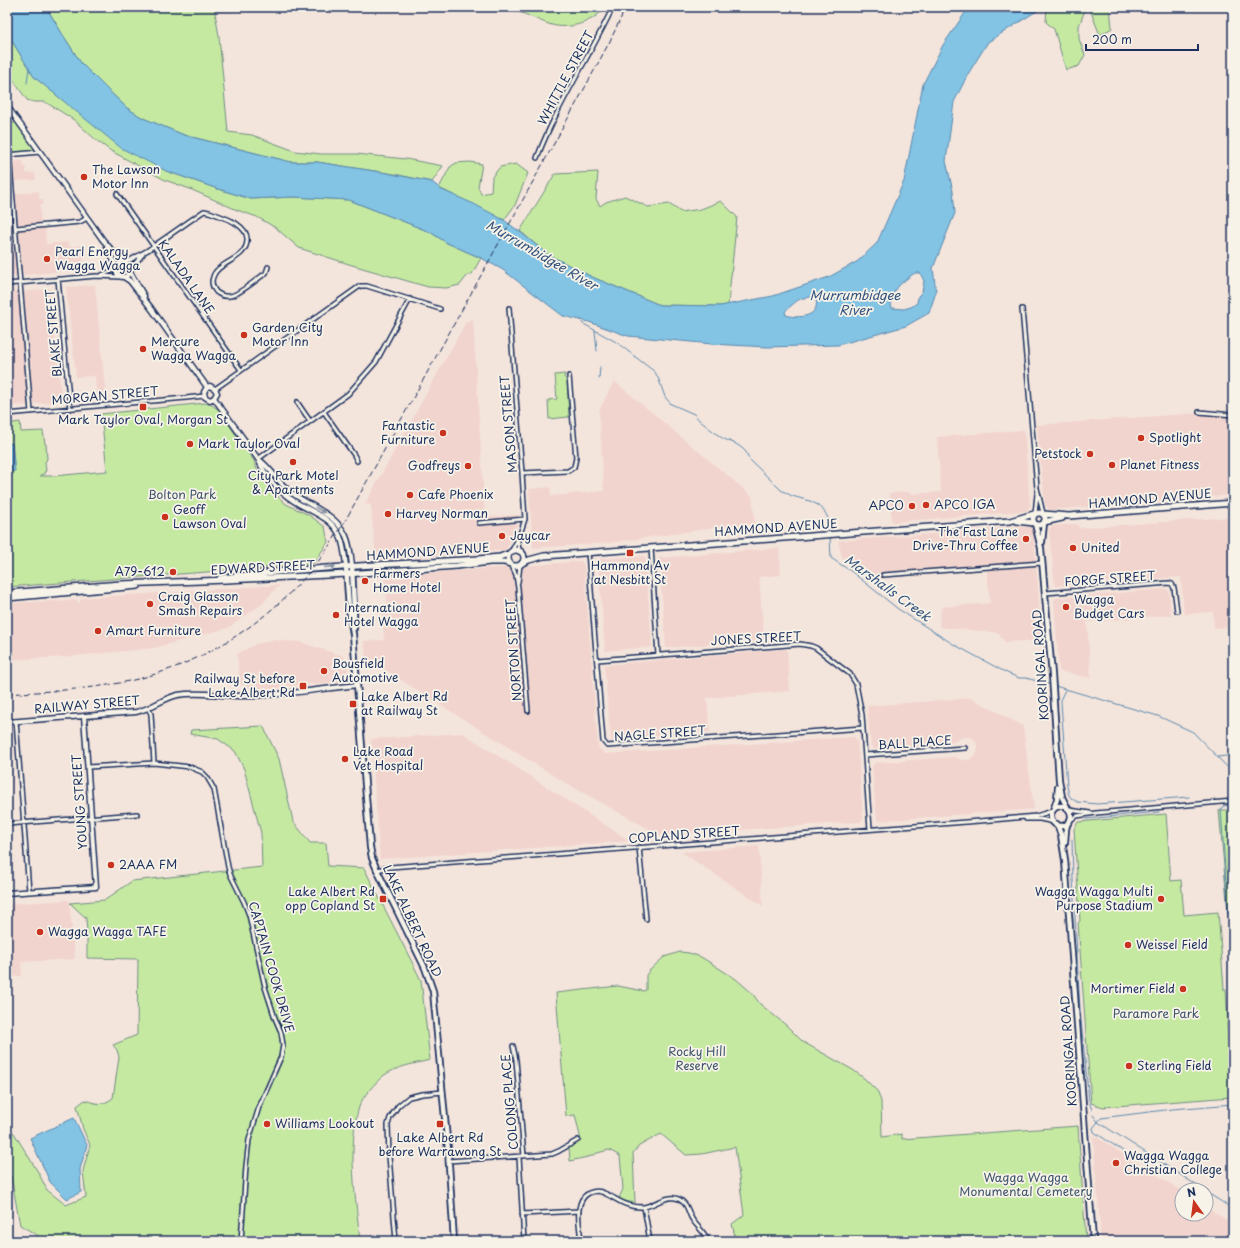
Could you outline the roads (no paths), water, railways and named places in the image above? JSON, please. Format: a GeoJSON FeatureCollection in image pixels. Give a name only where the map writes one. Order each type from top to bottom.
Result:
{"type":"FeatureCollection","features":[{"type":"Feature","properties":{"kind":"highway","name":"HAMMOND AVENUE"},"geometry":{"type":"LineString","coordinates":[[1044,522],[1069,516],[1233,502]]}},
{"type":"Feature","properties":{"kind":"highway"},"geometry":{"type":"LineString","coordinates":[[1039,512],[1043,514],[1045,517],[1044,522],[1040,525],[1035,523],[1033,518],[1034,514],[1039,512]]}},
{"type":"Feature","properties":{"kind":"highway","name":"HAMMOND AVENUE"},"geometry":{"type":"LineString","coordinates":[[1010,521],[1034,514]]}},
{"type":"Feature","properties":{"kind":"highway","name":"HAMMOND AVENUE"},"geometry":{"type":"LineString","coordinates":[[1043,514],[1069,516]]}},
{"type":"Feature","properties":{"kind":"highway","name":"HAMMOND AVENUE"},"geometry":{"type":"LineString","coordinates":[[521,564],[544,556],[588,552],[1010,521],[1035,523]]}},
{"type":"Feature","properties":{"kind":"highway"},"geometry":{"type":"LineString","coordinates":[[515,551],[521,553],[524,558],[521,564],[515,566],[511,565],[508,558],[510,553],[515,551]]}},
{"type":"Feature","properties":{"kind":"highway","name":"HAMMOND AVENUE"},"geometry":{"type":"LineString","coordinates":[[346,566],[478,559],[500,557],[510,553]]}},
{"type":"Feature","properties":{"kind":"highway","name":"HAMMOND AVENUE"},"geometry":{"type":"LineString","coordinates":[[521,553],[544,556]]}},
{"type":"Feature","properties":{"kind":"highway","name":"HAMMOND AVENUE"},"geometry":{"type":"LineString","coordinates":[[350,573],[457,566],[490,562],[504,562],[511,565]]}},
{"type":"Feature","properties":{"kind":"highway","name":"EDWARD STREET"},"geometry":{"type":"LineString","coordinates":[[180,582],[259,573],[346,566]]}},
{"type":"Feature","properties":{"kind":"highway","name":"EDWARD STREET"},"geometry":{"type":"LineString","coordinates":[[7,593],[114,584],[350,573]]}},
{"type":"Feature","properties":{"kind":"highway","name":"EDWARD STREET"},"geometry":{"type":"LineString","coordinates":[[7,598],[122,589],[161,583]]}},
{"type":"Feature","properties":{"kind":"main road","name":"KOORINGAL ROAD"},"geometry":{"type":"LineString","coordinates":[[1041,548],[1044,522]]}},
{"type":"Feature","properties":{"kind":"main road","name":"KOORINGAL ROAD"},"geometry":{"type":"LineString","coordinates":[[1035,523],[1043,563],[1059,780],[1062,797],[1068,809]]}},
{"type":"Feature","properties":{"kind":"main road"},"geometry":{"type":"LineString","coordinates":[[346,566],[350,573]]}},
{"type":"Feature","properties":{"kind":"main road"},"geometry":{"type":"LineString","coordinates":[[350,573],[352,566]]}},
{"type":"Feature","properties":{"kind":"main road","name":"LAKE ALBERT ROAD"},"geometry":{"type":"LineString","coordinates":[[350,573],[354,608],[353,634],[370,847],[372,858],[377,870],[430,979],[435,1002],[454,1241]]}},
{"type":"Feature","properties":{"kind":"main road","name":"KOORINGAL ROAD"},"geometry":{"type":"LineString","coordinates":[[1053,810],[1057,800],[1059,780]]}},
{"type":"Feature","properties":{"kind":"main road"},"geometry":{"type":"LineString","coordinates":[[1060,806],[1068,809],[1071,816],[1069,821],[1062,825],[1055,823],[1051,818],[1053,810],[1060,806]]}},
{"type":"Feature","properties":{"kind":"main road","name":"KOORINGAL ROAD"},"geometry":{"type":"LineString","coordinates":[[1069,821],[1065,838],[1065,860],[1093,1241]]}},
{"type":"Feature","properties":{"kind":"main road","name":"KOORINGAL ROAD"},"geometry":{"type":"LineString","coordinates":[[1055,823],[1061,835],[1065,860]]}},
{"type":"Feature","properties":{"kind":"street","name":"WHITTLE STREET"},"geometry":{"type":"LineString","coordinates":[[537,158],[549,128],[613,7]]}},
{"type":"Feature","properties":{"kind":"street"},"geometry":{"type":"LineString","coordinates":[[7,106],[103,240],[124,263],[129,265],[151,308]]}},
{"type":"Feature","properties":{"kind":"street"},"geometry":{"type":"LineString","coordinates":[[31,412],[16,228],[8,154],[40,152]]}},
{"type":"Feature","properties":{"kind":"street","name":"KALADA LANE"},"geometry":{"type":"LineString","coordinates":[[117,194],[242,370]]}},
{"type":"Feature","properties":{"kind":"street"},"geometry":{"type":"LineString","coordinates":[[96,276],[106,274],[116,268],[119,264],[124,263],[148,250],[204,211],[241,226],[246,232],[247,237],[246,246],[242,252],[214,274],[212,283],[217,293],[225,296],[235,295],[266,273],[268,267]]}},
{"type":"Feature","properties":{"kind":"street"},"geometry":{"type":"LineString","coordinates":[[16,228],[80,222],[87,218]]}},
{"type":"Feature","properties":{"kind":"street"},"geometry":{"type":"LineString","coordinates":[[103,240],[117,273],[130,281],[207,387],[212,387],[215,389]]}},
{"type":"Feature","properties":{"kind":"street"},"geometry":{"type":"LineString","coordinates":[[7,284],[96,276],[128,276],[137,260],[148,250]]}},
{"type":"Feature","properties":{"kind":"street","name":"BLAKE STREET"},"geometry":{"type":"LineString","coordinates":[[58,279],[70,409]]}},
{"type":"Feature","properties":{"kind":"street"},"geometry":{"type":"LineString","coordinates":[[215,389],[357,287],[367,286],[440,308]]}},
{"type":"Feature","properties":{"kind":"street"},"geometry":{"type":"LineString","coordinates":[[258,459],[348,394],[373,366],[410,299]]}},
{"type":"Feature","properties":{"kind":"street","name":"MASON STREET"},"geometry":{"type":"LineString","coordinates":[[509,308],[525,519],[518,544],[521,553]]}},
{"type":"Feature","properties":{"kind":"street"},"geometry":{"type":"LineString","coordinates":[[1022,309],[1037,488],[1043,514]]}},
{"type":"Feature","properties":{"kind":"street"},"geometry":{"type":"LineString","coordinates":[[522,473],[568,471],[574,467],[576,458],[569,376]]}},
{"type":"Feature","properties":{"kind":"street"},"geometry":{"type":"LineString","coordinates":[[207,387],[204,392],[204,396],[208,400],[217,395],[215,389]]}},
{"type":"Feature","properties":{"kind":"street","name":"MORGAN STREET"},"geometry":{"type":"LineString","coordinates":[[7,414],[204,396]]}},
{"type":"Feature","properties":{"kind":"street"},"geometry":{"type":"LineString","coordinates":[[214,398],[258,459],[262,467],[292,494],[337,522],[346,536],[350,548],[352,566]]}},
{"type":"Feature","properties":{"kind":"street"},"geometry":{"type":"LineString","coordinates":[[297,402],[310,421]]}},
{"type":"Feature","properties":{"kind":"street"},"geometry":{"type":"LineString","coordinates":[[324,412],[354,455],[356,461]]}},
{"type":"Feature","properties":{"kind":"street"},"geometry":{"type":"LineString","coordinates":[[1199,412],[1233,415]]}},
{"type":"Feature","properties":{"kind":"street"},"geometry":{"type":"LineString","coordinates":[[270,474],[273,482],[293,501],[326,519],[333,526],[340,535],[342,541],[346,566]]}},
{"type":"Feature","properties":{"kind":"street"},"geometry":{"type":"LineString","coordinates":[[273,482],[277,479]]}},
{"type":"Feature","properties":{"kind":"street"},"geometry":{"type":"LineString","coordinates":[[1034,514],[1037,488]]}},
{"type":"Feature","properties":{"kind":"street"},"geometry":{"type":"LineString","coordinates":[[479,523],[525,519]]}},
{"type":"Feature","properties":{"kind":"street","name":"MASON STREET"},"geometry":{"type":"LineString","coordinates":[[510,553],[519,537]]}},
{"type":"Feature","properties":{"kind":"street"},"geometry":{"type":"LineString","coordinates":[[651,548],[658,655]]}},
{"type":"Feature","properties":{"kind":"street","name":"NAGLE STREET"},"geometry":{"type":"LineString","coordinates":[[588,552],[603,741],[607,746],[863,728]]}},
{"type":"Feature","properties":{"kind":"street"},"geometry":{"type":"LineString","coordinates":[[883,575],[1043,563]]}},
{"type":"Feature","properties":{"kind":"street","name":"NORTON STREET"},"geometry":{"type":"LineString","coordinates":[[518,588],[521,564]]}},
{"type":"Feature","properties":{"kind":"street","name":"NORTON STREET"},"geometry":{"type":"LineString","coordinates":[[511,565],[516,575],[518,588],[528,711]]}},
{"type":"Feature","properties":{"kind":"street","name":"FORGE STREET"},"geometry":{"type":"LineString","coordinates":[[1045,592],[1169,583],[1172,584],[1174,588],[1177,611]]}},
{"type":"Feature","properties":{"kind":"street","name":"JONES STREET"},"geometry":{"type":"LineString","coordinates":[[597,660],[800,644],[811,646],[854,678],[859,696],[866,755],[870,830]]}},
{"type":"Feature","properties":{"kind":"street","name":"RAILWAY STREET"},"geometry":{"type":"LineString","coordinates":[[7,722],[136,712],[170,698],[186,694],[250,696],[357,685]]}},
{"type":"Feature","properties":{"kind":"street"},"geometry":{"type":"LineString","coordinates":[[148,708],[151,714],[154,763]]}},
{"type":"Feature","properties":{"kind":"street","name":"YOUNG STREET"},"geometry":{"type":"LineString","coordinates":[[29,892],[96,887],[84,716]]}},
{"type":"Feature","properties":{"kind":"street"},"geometry":{"type":"LineString","coordinates":[[7,893],[29,892],[16,721]]}},
{"type":"Feature","properties":{"kind":"street","name":"BALL PLACE"},"geometry":{"type":"LineString","coordinates":[[866,755],[965,748]]}},
{"type":"Feature","properties":{"kind":"street","name":"CAPTAIN COOK DRIVE"},"geometry":{"type":"LineString","coordinates":[[88,767],[154,763],[190,767],[197,769],[208,777],[214,789],[230,874],[249,915],[265,987],[281,1032],[283,1045],[281,1057],[256,1115],[249,1140],[241,1241]]}},
{"type":"Feature","properties":{"kind":"street"},"geometry":{"type":"LineString","coordinates":[[1069,821],[1077,816],[1096,813],[1233,801]]}},
{"type":"Feature","properties":{"kind":"street"},"geometry":{"type":"LineString","coordinates":[[1068,809],[1078,812],[1096,813]]}},
{"type":"Feature","properties":{"kind":"street","name":"COPLAND STREET"},"geometry":{"type":"LineString","coordinates":[[377,870],[398,866],[992,820],[1036,816],[1053,810]]}},
{"type":"Feature","properties":{"kind":"street"},"geometry":{"type":"LineString","coordinates":[[7,824],[137,814]]}},
{"type":"Feature","properties":{"kind":"street","name":"COPLAND STREET"},"geometry":{"type":"LineString","coordinates":[[992,820],[1033,819],[1055,823]]}},
{"type":"Feature","properties":{"kind":"street"},"geometry":{"type":"LineString","coordinates":[[639,847],[646,919]]}},
{"type":"Feature","properties":{"kind":"street","name":"COLONG PLACE"},"geometry":{"type":"LineString","coordinates":[[513,1046],[516,1060],[524,1156]]}},
{"type":"Feature","properties":{"kind":"street"},"geometry":{"type":"LineString","coordinates":[[396,1241],[389,1156],[388,1125],[390,1118],[398,1106],[409,1097],[443,1092]]}},
{"type":"Feature","properties":{"kind":"street"},"geometry":{"type":"LineString","coordinates":[[448,1162],[554,1153],[578,1140]]}},
{"type":"Feature","properties":{"kind":"street"},"geometry":{"type":"LineString","coordinates":[[519,1157],[524,1241]]}},
{"type":"Feature","properties":{"kind":"street"},"geometry":{"type":"LineString","coordinates":[[581,1241],[580,1205],[584,1197],[589,1193],[600,1191],[623,1204],[630,1206],[644,1207],[666,1198],[679,1199],[685,1204],[690,1216],[708,1241]]}},
{"type":"Feature","properties":{"kind":"street"},"geometry":{"type":"LineString","coordinates":[[644,1207],[650,1241]]}},
{"type":"Feature","properties":{"kind":"street"},"geometry":{"type":"LineString","coordinates":[[522,1214],[579,1211]]}},
{"type":"Feature","properties":{"kind":"water","name":"Murrumbidgee River"},"geometry":{"type":"Polygon","coordinates":[[[7,7],[46,7],[81,63],[127,108],[143,118],[184,135],[291,162],[317,162],[432,182],[442,190],[474,204],[504,220],[547,254],[592,277],[660,305],[720,306],[773,296],[829,277],[858,261],[877,243],[904,181],[923,84],[943,45],[967,10],[971,7],[1043,7],[988,42],[968,74],[954,102],[946,161],[953,191],[955,213],[933,268],[936,292],[929,313],[906,326],[838,345],[767,347],[712,344],[628,336],[589,322],[563,316],[503,270],[481,258],[447,243],[430,232],[349,200],[293,197],[251,199],[166,171],[121,148],[34,77],[7,33],[7,7]],[[915,273],[906,279],[894,292],[891,302],[892,308],[904,309],[917,303],[918,296],[922,292],[924,281],[920,273],[915,273]],[[810,297],[802,298],[796,301],[785,312],[786,315],[797,317],[812,313],[815,310],[816,299],[810,297]]]}},
{"type":"Feature","properties":{"kind":"water"},"geometry":{"type":"Polygon","coordinates":[[[12,443],[15,471],[7,472],[7,444],[12,443]]]}},
{"type":"Feature","properties":{"kind":"water"},"geometry":{"type":"Polygon","coordinates":[[[74,1118],[87,1145],[80,1169],[81,1192],[67,1199],[50,1182],[30,1138],[74,1118]]]}},
{"type":"Feature","properties":{"kind":"waterway"},"geometry":{"type":"LineString","coordinates":[[27,83],[29,67]]}},
{"type":"Feature","properties":{"kind":"waterway","name":"Marshalls Creek"},"geometry":{"type":"LineString","coordinates":[[581,320],[582,323],[616,342],[655,372],[665,397],[671,404],[694,414],[700,421],[722,438],[742,448],[746,452],[749,459],[781,490],[792,496],[810,501],[820,506],[830,523],[830,532]]}},
{"type":"Feature","properties":{"kind":"waterway"},"geometry":{"type":"LineString","coordinates":[[595,330],[597,351]]}},
{"type":"Feature","properties":{"kind":"waterway"},"geometry":{"type":"LineString","coordinates":[[599,379],[600,367]]}},
{"type":"Feature","properties":{"kind":"waterway","name":"Marshalls Creek"},"geometry":{"type":"LineString","coordinates":[[830,537],[831,558],[852,572],[898,609],[953,644],[1007,673],[1019,678],[1026,678],[1052,685]]}},
{"type":"Feature","properties":{"kind":"waterway","name":"Marshalls Creek"},"geometry":{"type":"LineString","coordinates":[[1055,686],[1158,716],[1193,732],[1233,773]]}},
{"type":"Feature","properties":{"kind":"waterway"},"geometry":{"type":"LineString","coordinates":[[1065,690],[1061,698],[1061,702],[1067,786],[1069,795],[1072,799],[1078,802],[1097,804],[1189,797]]}},
{"type":"Feature","properties":{"kind":"waterway"},"geometry":{"type":"LineString","coordinates":[[1218,757],[1233,755]]}},
{"type":"Feature","properties":{"kind":"waterway"},"geometry":{"type":"LineString","coordinates":[[1233,805],[1223,806],[1221,809],[1230,941],[1233,945]]}},
{"type":"Feature","properties":{"kind":"waterway"},"geometry":{"type":"LineString","coordinates":[[1086,819],[1159,812]]}},
{"type":"Feature","properties":{"kind":"waterway"},"geometry":{"type":"LineString","coordinates":[[1072,839],[1080,1010],[1089,1101],[1092,1110]]}},
{"type":"Feature","properties":{"kind":"waterway"},"geometry":{"type":"LineString","coordinates":[[1232,969],[1231,954],[1233,952]]}},
{"type":"Feature","properties":{"kind":"waterway"},"geometry":{"type":"LineString","coordinates":[[1123,1151],[1094,1132],[1093,1128],[1101,1118],[1173,1109],[1233,1104]]}},
{"type":"Feature","properties":{"kind":"waterway"},"geometry":{"type":"LineString","coordinates":[[1093,1115],[1098,1122],[1192,1182]]}},
{"type":"Feature","properties":{"kind":"waterway"},"geometry":{"type":"LineString","coordinates":[[1214,1197],[1233,1209]]}},
{"type":"Feature","properties":{"kind":"railway"},"geometry":{"type":"LineString","coordinates":[[7,694],[110,685],[153,675],[180,665],[207,653],[258,621],[301,581],[320,559],[345,521],[582,93],[610,41],[626,7]]}},
{"type":"Feature","properties":{"kind":"place","name":"The Lawson Motor Inn"},"geometry":{"type":"Point","coordinates":[84,177]}},
{"type":"Feature","properties":{"kind":"place","name":"Pearl Energy Wagga Wagga"},"geometry":{"type":"Point","coordinates":[47,259]}},
{"type":"Feature","properties":{"kind":"place","name":"Garden City Motor Inn"},"geometry":{"type":"Point","coordinates":[244,335]}},
{"type":"Feature","properties":{"kind":"place","name":"Mercure Wagga Wagga"},"geometry":{"type":"Point","coordinates":[143,349]}},
{"type":"Feature","properties":{"kind":"place","name":"Mark Taylor Oval, Morgan St"},"geometry":{"type":"Point","coordinates":[143,407]}},
{"type":"Feature","properties":{"kind":"place","name":"Fantastic Furniture"},"geometry":{"type":"Point","coordinates":[443,433]}},
{"type":"Feature","properties":{"kind":"place","name":"Spotlight"},"geometry":{"type":"Point","coordinates":[1141,438]}},
{"type":"Feature","properties":{"kind":"place","name":"Mark Taylor Oval"},"geometry":{"type":"Point","coordinates":[190,444]}},
{"type":"Feature","properties":{"kind":"place","name":"Petstock"},"geometry":{"type":"Point","coordinates":[1090,454]}},
{"type":"Feature","properties":{"kind":"place","name":"City Park Motel & Apartments"},"geometry":{"type":"Point","coordinates":[293,462]}},
{"type":"Feature","properties":{"kind":"place","name":"Planet Fitness"},"geometry":{"type":"Point","coordinates":[1112,465]}},
{"type":"Feature","properties":{"kind":"place","name":"Godfreys"},"geometry":{"type":"Point","coordinates":[468,466]}},
{"type":"Feature","properties":{"kind":"place","name":"Cafe Phoenix"},"geometry":{"type":"Point","coordinates":[410,495]}},
{"type":"Feature","properties":{"kind":"place","name":"APCO IGA"},"geometry":{"type":"Point","coordinates":[926,505]}},
{"type":"Feature","properties":{"kind":"place","name":"APCO"},"geometry":{"type":"Point","coordinates":[912,506]}},
{"type":"Feature","properties":{"kind":"place","name":"Harvey Norman"},"geometry":{"type":"Point","coordinates":[388,514]}},
{"type":"Feature","properties":{"kind":"place","name":"Geoff Lawson Oval"},"geometry":{"type":"Point","coordinates":[165,517]}},
{"type":"Feature","properties":{"kind":"place","name":"Jaycar"},"geometry":{"type":"Point","coordinates":[502,536]}},
{"type":"Feature","properties":{"kind":"place","name":"The Fast Lane Drive-Thru Coffee"},"geometry":{"type":"Point","coordinates":[1026,539]}},
{"type":"Feature","properties":{"kind":"place","name":"United"},"geometry":{"type":"Point","coordinates":[1073,548]}},
{"type":"Feature","properties":{"kind":"place","name":"Hammond Av at Nesbitt St"},"geometry":{"type":"Point","coordinates":[630,553]}},
{"type":"Feature","properties":{"kind":"place","name":"A79-612"},"geometry":{"type":"Point","coordinates":[173,572]}},
{"type":"Feature","properties":{"kind":"place","name":"Farmers Home Hotel"},"geometry":{"type":"Point","coordinates":[365,581]}},
{"type":"Feature","properties":{"kind":"place","name":"Craig Glasson Smash Repairs"},"geometry":{"type":"Point","coordinates":[150,604]}},
{"type":"Feature","properties":{"kind":"place","name":"Wagga Budget Cars"},"geometry":{"type":"Point","coordinates":[1066,607]}},
{"type":"Feature","properties":{"kind":"place","name":"International Hotel Wagga"},"geometry":{"type":"Point","coordinates":[336,615]}},
{"type":"Feature","properties":{"kind":"place","name":"Amart Furniture"},"geometry":{"type":"Point","coordinates":[98,631]}},
{"type":"Feature","properties":{"kind":"place","name":"Bousfield Automotive"},"geometry":{"type":"Point","coordinates":[324,671]}},
{"type":"Feature","properties":{"kind":"place","name":"Railway St before Lake Albert Rd"},"geometry":{"type":"Point","coordinates":[303,686]}},
{"type":"Feature","properties":{"kind":"place","name":"Lake Albert Rd at Railway St"},"geometry":{"type":"Point","coordinates":[353,704]}},
{"type":"Feature","properties":{"kind":"place","name":"Lake Road Vet Hospital"},"geometry":{"type":"Point","coordinates":[345,759]}},
{"type":"Feature","properties":{"kind":"place","name":"2AAA FM"},"geometry":{"type":"Point","coordinates":[111,865]}},
{"type":"Feature","properties":{"kind":"place","name":"Lake Albert Rd opp Copland St"},"geometry":{"type":"Point","coordinates":[383,899]}},
{"type":"Feature","properties":{"kind":"place","name":"Wagga Wagga Multi Purpose Stadium"},"geometry":{"type":"Point","coordinates":[1161,899]}},
{"type":"Feature","properties":{"kind":"place","name":"Wagga Wagga TAFE"},"geometry":{"type":"Point","coordinates":[40,932]}},
{"type":"Feature","properties":{"kind":"place","name":"Weissel Field"},"geometry":{"type":"Point","coordinates":[1128,945]}},
{"type":"Feature","properties":{"kind":"place","name":"Mortimer Field"},"geometry":{"type":"Point","coordinates":[1183,989]}},
{"type":"Feature","properties":{"kind":"place","name":"Sterling Field"},"geometry":{"type":"Point","coordinates":[1129,1066]}},
{"type":"Feature","properties":{"kind":"place","name":"Williams Lookout"},"geometry":{"type":"Point","coordinates":[267,1124]}},
{"type":"Feature","properties":{"kind":"place","name":"Lake Albert Rd before Warrawong St"},"geometry":{"type":"Point","coordinates":[440,1124]}},
{"type":"Feature","properties":{"kind":"place","name":"Wagga Wagga Christian College"},"geometry":{"type":"Point","coordinates":[1116,1163]}},
{"type":"Feature","properties":{"kind":"park label","name":"Bolton Park"},"geometry":{"type":"Point","coordinates":[182,495]}},
{"type":"Feature","properties":{"kind":"park label","name":"Paramore Park"},"geometry":{"type":"Point","coordinates":[1156,1014]}},
{"type":"Feature","properties":{"kind":"park label","name":"Rocky Hill Reserve"},"geometry":{"type":"Point","coordinates":[697,1059]}},
{"type":"Feature","properties":{"kind":"park label","name":"Wagga Wagga Monumental Cemetery"},"geometry":{"type":"Point","coordinates":[1026,1185]}}]}
